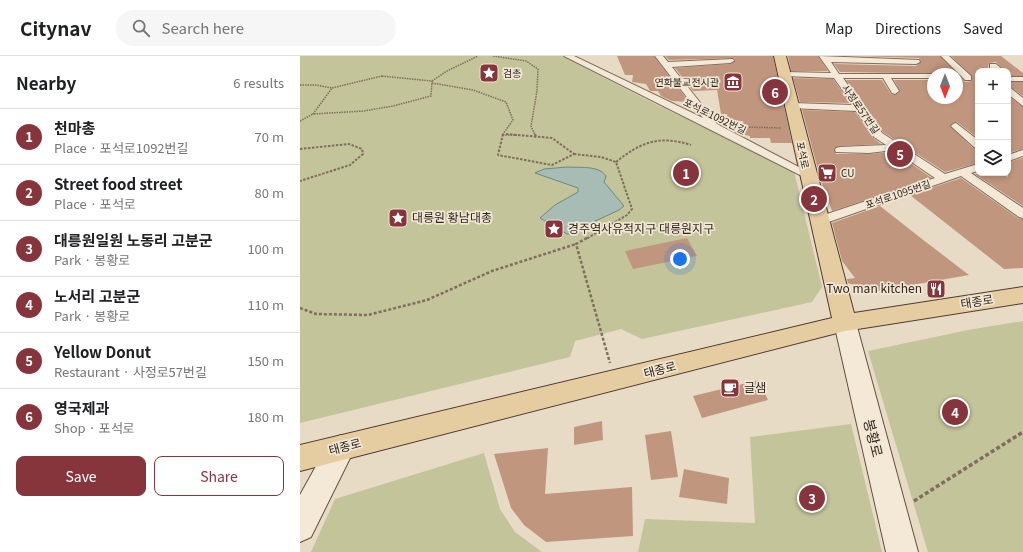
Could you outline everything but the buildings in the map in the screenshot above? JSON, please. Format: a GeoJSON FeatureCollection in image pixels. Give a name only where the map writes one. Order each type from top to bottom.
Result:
{"type":"FeatureCollection","features":[{"type":"Feature","properties":{"kind":"main road","name":"포석로"},"geometry":{"type":"LineString","coordinates":[[780,56],[845,323]]}},
{"type":"Feature","properties":{"kind":"main road","name":"태종로"},"geometry":{"type":"LineString","coordinates":[[300,458],[845,323],[1023,295]]}},
{"type":"Feature","properties":{"kind":"street","name":"포석로1092번길"},"geometry":{"type":"LineString","coordinates":[[568,56],[713,125],[808,175]]}},
{"type":"Feature","properties":{"kind":"street"},"geometry":{"type":"LineString","coordinates":[[659,56],[713,125]]}},
{"type":"Feature","properties":{"kind":"street"},"geometry":{"type":"LineString","coordinates":[[945,56],[968,78]]}},
{"type":"Feature","properties":{"kind":"street","name":"사정로57번길"},"geometry":{"type":"LineString","coordinates":[[824,58],[913,59]]}},
{"type":"Feature","properties":{"kind":"street","name":"사정로57번길"},"geometry":{"type":"LineString","coordinates":[[824,58],[878,135],[943,178]]}},
{"type":"Feature","properties":{"kind":"street"},"geometry":{"type":"LineString","coordinates":[[665,65],[730,61]]}},
{"type":"Feature","properties":{"kind":"street"},"geometry":{"type":"LineString","coordinates":[[785,74],[838,76],[927,76]]}},
{"type":"Feature","properties":{"kind":"street"},"geometry":{"type":"LineString","coordinates":[[885,75],[895,91]]}},
{"type":"Feature","properties":{"kind":"street"},"geometry":{"type":"LineString","coordinates":[[963,78],[975,78]]}},
{"type":"Feature","properties":{"kind":"street"},"geometry":{"type":"LineString","coordinates":[[1011,79],[1023,79]]}},
{"type":"Feature","properties":{"kind":"street"},"geometry":{"type":"LineString","coordinates":[[1011,92],[1023,103]]}},
{"type":"Feature","properties":{"kind":"street"},"geometry":{"type":"LineString","coordinates":[[792,106],[860,108]]}},
{"type":"Feature","properties":{"kind":"street"},"geometry":{"type":"LineString","coordinates":[[956,126],[975,142]]}},
{"type":"Feature","properties":{"kind":"street"},"geometry":{"type":"LineString","coordinates":[[967,135],[975,134]]}},
{"type":"Feature","properties":{"kind":"street"},"geometry":{"type":"LineString","coordinates":[[840,150],[869,150],[896,147]]}},
{"type":"Feature","properties":{"kind":"street"},"geometry":{"type":"LineString","coordinates":[[1011,157],[1023,153]]}},
{"type":"Feature","properties":{"kind":"street","name":"포석로1095번길"},"geometry":{"type":"LineString","coordinates":[[819,221],[975,168]]}},
{"type":"Feature","properties":{"kind":"street"},"geometry":{"type":"LineString","coordinates":[[962,172],[1023,213]]}},
{"type":"Feature","properties":{"kind":"street","name":"봉황로"},"geometry":{"type":"LineString","coordinates":[[845,323],[902,552]]}},
{"type":"Feature","properties":{"kind":"street"},"geometry":{"type":"LineString","coordinates":[[300,526],[341,448]]}},
{"type":"Feature","properties":{"kind":"path"},"geometry":{"type":"LineString","coordinates":[[300,121],[313,114],[364,111],[393,106],[431,96],[432,82],[438,74],[457,67],[478,56]]}},
{"type":"Feature","properties":{"kind":"path"},"geometry":{"type":"LineString","coordinates":[[493,56],[526,61],[538,69],[537,91],[531,126],[536,137]]}},
{"type":"Feature","properties":{"kind":"path"},"geometry":{"type":"LineString","coordinates":[[300,85],[316,85],[332,88],[382,76],[432,82],[473,90],[506,102],[513,120],[503,134],[498,155],[552,165],[574,154]]}},
{"type":"Feature","properties":{"kind":"path"},"geometry":{"type":"LineString","coordinates":[[313,114],[332,88]]}},
{"type":"Feature","properties":{"kind":"path"},"geometry":{"type":"LineString","coordinates":[[713,125],[798,128]]}},
{"type":"Feature","properties":{"kind":"path"},"geometry":{"type":"LineString","coordinates":[[503,134],[552,138],[574,154],[601,157],[616,162]]}},
{"type":"Feature","properties":{"kind":"path"},"geometry":{"type":"LineString","coordinates":[[616,162],[642,144],[665,138],[679,140],[691,145]]}},
{"type":"Feature","properties":{"kind":"path"},"geometry":{"type":"LineString","coordinates":[[300,149],[314,149],[349,144],[362,149],[363,154],[359,159],[351,164],[307,177],[300,181]]}},
{"type":"Feature","properties":{"kind":"path"},"geometry":{"type":"LineString","coordinates":[[300,308],[316,314],[368,315],[428,300],[492,271],[576,244],[627,215],[632,209],[616,162]]}},
{"type":"Feature","properties":{"kind":"path"},"geometry":{"type":"LineString","coordinates":[[576,244],[615,381]]}},
{"type":"Feature","properties":{"kind":"path"},"geometry":{"type":"LineString","coordinates":[[893,515],[1023,432]]}},
{"type":"Feature","properties":{"kind":"green space","name":"경주역사유적지구 대릉원지구"},"geometry":{"type":"Polygon","coordinates":[[[300,56],[562,56],[649,101],[794,171],[822,287],[812,302],[642,339],[621,329],[575,341],[570,357],[300,423],[300,56]]]}},
{"type":"Feature","properties":{"kind":"green space"},"geometry":{"type":"Polygon","coordinates":[[[1023,321],[1023,552],[928,552],[868,351],[968,330],[1023,321]]]}},
{"type":"Feature","properties":{"kind":"green space"},"geometry":{"type":"Polygon","coordinates":[[[851,424],[882,552],[638,552],[645,519],[755,523],[750,437],[851,424]]]}},
{"type":"Feature","properties":{"kind":"green space"},"geometry":{"type":"Polygon","coordinates":[[[484,453],[500,509],[515,532],[542,552],[311,552],[335,499],[484,453]]]}},
{"type":"Feature","properties":{"kind":"water"},"geometry":{"type":"Polygon","coordinates":[[[567,167],[588,168],[603,172],[606,176],[604,182],[624,206],[619,210],[589,224],[576,234],[567,234],[540,218],[555,205],[578,192],[578,188],[535,173],[544,169],[567,167]]]}},
{"type":"Feature","properties":{"kind":"place","name":"검총"},"geometry":{"type":"Point","coordinates":[489,73]}},
{"type":"Feature","properties":{"kind":"place","name":"연화불교전시관"},"geometry":{"type":"Point","coordinates":[733,82]}},
{"type":"Feature","properties":{"kind":"place","name":"영국제과"},"geometry":{"type":"Point","coordinates":[775,92]}},
{"type":"Feature","properties":{"kind":"place","name":"Yellow Donut"},"geometry":{"type":"Point","coordinates":[900,154]}},
{"type":"Feature","properties":{"kind":"place","name":"천마총"},"geometry":{"type":"Point","coordinates":[686,173]}},
{"type":"Feature","properties":{"kind":"place","name":"CU"},"geometry":{"type":"Point","coordinates":[827,173]}},
{"type":"Feature","properties":{"kind":"place","name":"Street food street"},"geometry":{"type":"Point","coordinates":[814,199]}},
{"type":"Feature","properties":{"kind":"place","name":"대릉원 황남대총"},"geometry":{"type":"Point","coordinates":[398,218]}},
{"type":"Feature","properties":{"kind":"place","name":"경주역사유적지구 대릉원지구"},"geometry":{"type":"Point","coordinates":[554,229]}},
{"type":"Feature","properties":{"kind":"place","name":"Two man kitchen"},"geometry":{"type":"Point","coordinates":[936,289]}},
{"type":"Feature","properties":{"kind":"place","name":"글샘"},"geometry":{"type":"Point","coordinates":[730,388]}},
{"type":"Feature","properties":{"kind":"place","name":"노서리 고분군"},"geometry":{"type":"Point","coordinates":[955,412]}},
{"type":"Feature","properties":{"kind":"place","name":"대릉원일원 노동리 고분군"},"geometry":{"type":"Point","coordinates":[812,498]}}]}
